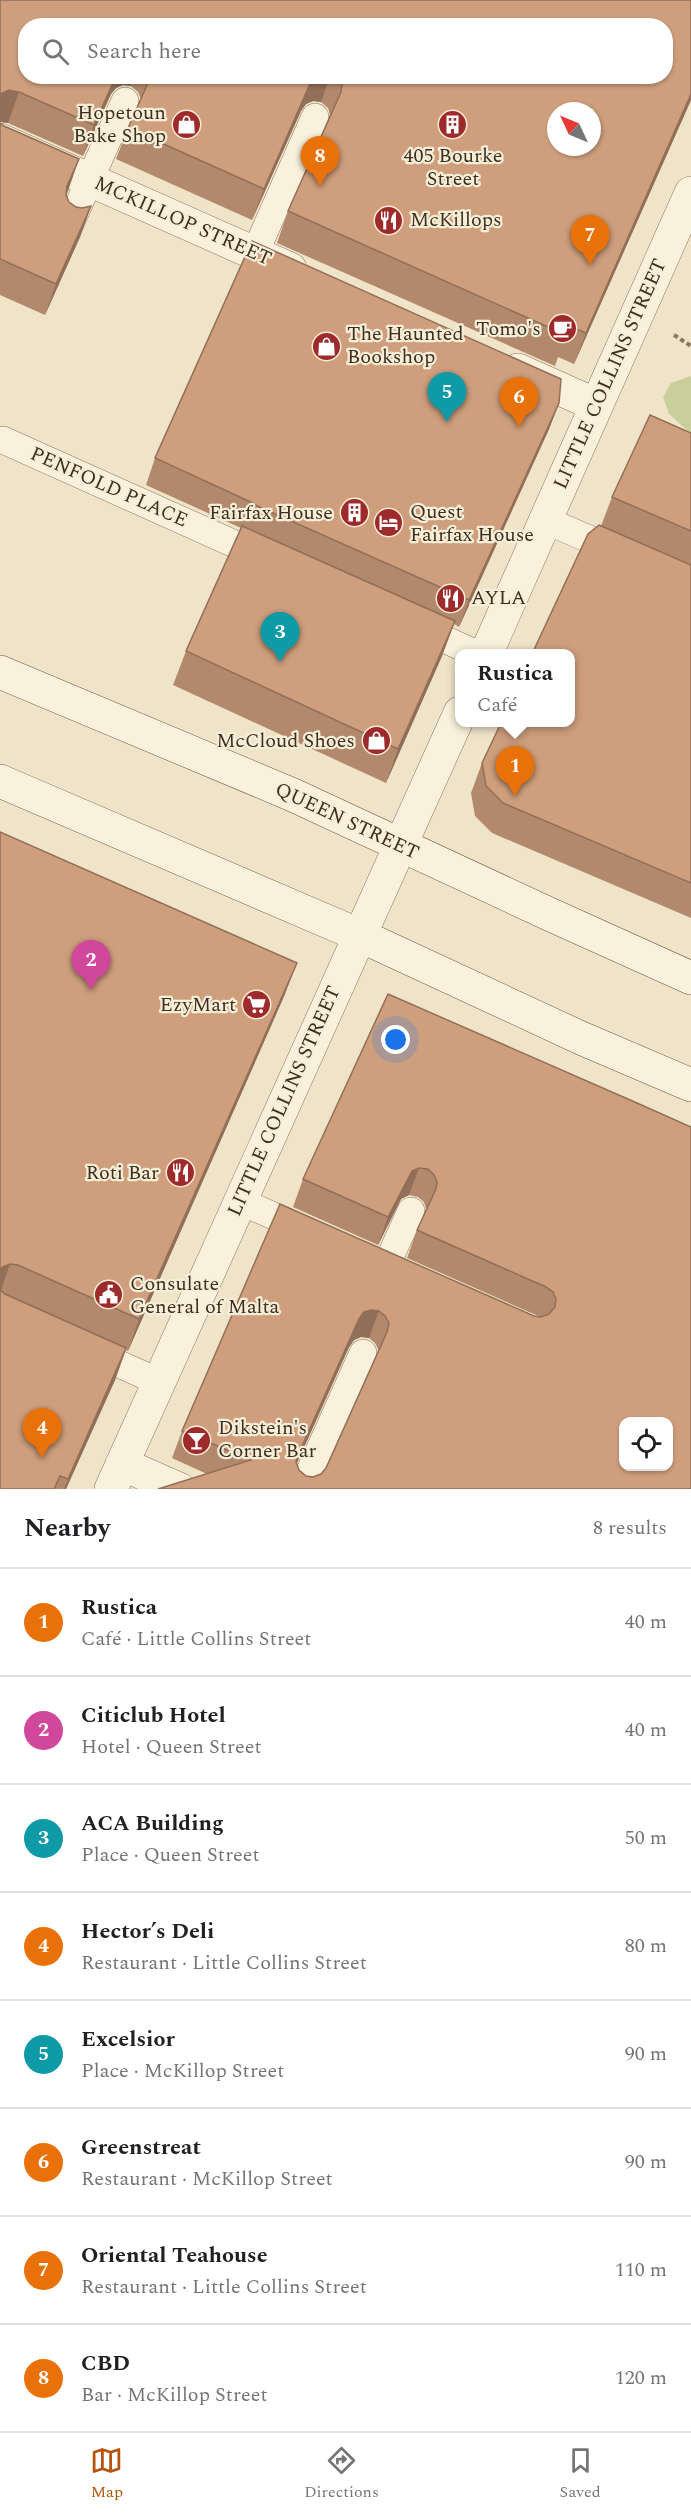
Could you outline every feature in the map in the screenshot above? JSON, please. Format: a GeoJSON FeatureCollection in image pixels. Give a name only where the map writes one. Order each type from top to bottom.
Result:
{"type":"FeatureCollection","features":[{"type":"Feature","properties":{"kind":"street","name":"MCKILLOP STREET"},"geometry":{"type":"LineString","coordinates":[[0,140],[320,282]]}},
{"type":"Feature","properties":{"kind":"street","name":"LITTLE COLLINS STREET"},"geometry":{"type":"LineString","coordinates":[[488,649],[690,200]]}},
{"type":"Feature","properties":{"kind":"street"},"geometry":{"type":"LineString","coordinates":[[495,360],[596,405]]}},
{"type":"Feature","properties":{"kind":"street","name":"QUEEN STREET"},"geometry":{"type":"LineString","coordinates":[[0,672],[293,795],[538,910],[691,978]]}},
{"type":"Feature","properties":{"kind":"street","name":"LITTLE COLLINS STREET"},"geometry":{"type":"LineString","coordinates":[[117,1476],[455,722]]}},
{"type":"Feature","properties":{"kind":"street"},"geometry":{"type":"LineString","coordinates":[[0,781],[359,935],[581,1038],[691,1085]]}},
{"type":"Feature","properties":{"kind":"street"},"geometry":{"type":"LineString","coordinates":[[117,1476],[179,1489]]}},
{"type":"Feature","properties":{"kind":"lane"},"geometry":{"type":"LineString","coordinates":[[70,224],[126,101]]}},
{"type":"Feature","properties":{"kind":"lane"},"geometry":{"type":"LineString","coordinates":[[255,253],[315,117]]}},
{"type":"Feature","properties":{"kind":"lane","name":"PENFOLD PLACE"},"geometry":{"type":"LineString","coordinates":[[3,440],[294,571]]}},
{"type":"Feature","properties":{"kind":"lane"},"geometry":{"type":"LineString","coordinates":[[545,520],[647,564]]}},
{"type":"Feature","properties":{"kind":"lane"},"geometry":{"type":"LineString","coordinates":[[392,615],[466,649]]}},
{"type":"Feature","properties":{"kind":"lane"},"geometry":{"type":"LineString","coordinates":[[240,1201],[325,1239]]}},
{"type":"Feature","properties":{"kind":"lane"},"geometry":{"type":"LineString","coordinates":[[386,1266],[411,1211]]}},
{"type":"Feature","properties":{"kind":"lane"},"geometry":{"type":"LineString","coordinates":[[61,1338],[159,1382]]}},
{"type":"Feature","properties":{"kind":"lane"},"geometry":{"type":"LineString","coordinates":[[302,1489],[363,1353]]}},
{"type":"Feature","properties":{"kind":"path"},"geometry":{"type":"LineString","coordinates":[[671,333],[691,346]]}},
{"type":"Feature","properties":{"kind":"green space"},"geometry":{"type":"Polygon","coordinates":[[[691,376],[691,434],[669,414],[663,397],[671,383],[691,376]]]}},
{"type":"Feature","properties":{"kind":"building"},"geometry":{"type":"Polygon","coordinates":[[[0,0],[691,0],[691,94],[586,333],[567,325],[566,335],[288,211],[341,92],[342,84],[673,84],[673,18],[18,18],[18,84],[112,84],[94,125],[19,92],[9,90],[0,94],[0,0]]]}},
{"type":"Feature","properties":{"kind":"building"},"geometry":{"type":"Polygon","coordinates":[[[147,84],[310,84],[264,189],[128,128],[147,84]]]}},
{"type":"Feature","properties":{"kind":"building"},"geometry":{"type":"Polygon","coordinates":[[[0,123],[79,159],[67,186],[66,195],[69,202],[76,207],[91,206],[56,284],[0,259],[0,123]]]}},
{"type":"Feature","properties":{"kind":"building"},"geometry":{"type":"Polygon","coordinates":[[[252,241],[561,379],[559,403],[469,600],[155,458],[252,241]]]}},
{"type":"Feature","properties":{"kind":"building"},"geometry":{"type":"Polygon","coordinates":[[[650,415],[691,433],[691,531],[612,497],[650,415]]]}},
{"type":"Feature","properties":{"kind":"building"},"geometry":{"type":"Polygon","coordinates":[[[599,525],[691,565],[691,883],[503,803],[486,786],[482,763],[499,727],[575,727],[575,649],[534,649],[588,534],[599,525]]]}},
{"type":"Feature","properties":{"kind":"building"},"geometry":{"type":"Polygon","coordinates":[[[242,526],[455,621],[398,749],[186,651],[242,526]]]}},
{"type":"Feature","properties":{"kind":"building"},"geometry":{"type":"Polygon","coordinates":[[[0,832],[297,963],[139,1319],[18,1265],[10,1264],[0,1270],[0,832]]]}},
{"type":"Feature","properties":{"kind":"building"},"geometry":{"type":"Polygon","coordinates":[[[388,994],[691,1127],[691,1489],[158,1489],[251,1460],[182,1431],[280,1204],[534,1316],[541,1317],[549,1314],[555,1307],[556,1299],[553,1292],[546,1287],[417,1230],[436,1189],[437,1182],[428,1169],[419,1168],[412,1171],[388,1217],[303,1179],[388,994]],[[379,1311],[364,1312],[359,1319],[298,1455],[296,1462],[299,1470],[306,1476],[313,1477],[321,1474],[326,1468],[387,1332],[389,1323],[379,1311]]]}},
{"type":"Feature","properties":{"kind":"building"},"geometry":{"type":"Polygon","coordinates":[[[0,1290],[126,1348],[68,1479],[60,1476],[54,1489],[0,1489],[0,1290]]]}},
{"type":"Feature","properties":{"kind":"place","name":"Hopetoun Bake Shop"},"geometry":{"type":"Point","coordinates":[187,125]}},
{"type":"Feature","properties":{"kind":"place","name":"405 Bourke Street"},"geometry":{"type":"Point","coordinates":[453,125]}},
{"type":"Feature","properties":{"kind":"place","name":"CBD"},"geometry":{"type":"Point","coordinates":[320,186]}},
{"type":"Feature","properties":{"kind":"place","name":"McKillops"},"geometry":{"type":"Point","coordinates":[389,220]}},
{"type":"Feature","properties":{"kind":"place","name":"Oriental Teahouse"},"geometry":{"type":"Point","coordinates":[590,265]}},
{"type":"Feature","properties":{"kind":"place","name":"Tomo's"},"geometry":{"type":"Point","coordinates":[562,329]}},
{"type":"Feature","properties":{"kind":"place","name":"The Haunted Bookshop"},"geometry":{"type":"Point","coordinates":[326,346]}},
{"type":"Feature","properties":{"kind":"place","name":"Excelsior"},"geometry":{"type":"Point","coordinates":[447,422]}},
{"type":"Feature","properties":{"kind":"place","name":"Greenstreat"},"geometry":{"type":"Point","coordinates":[519,427]}},
{"type":"Feature","properties":{"kind":"place","name":"Fairfax House"},"geometry":{"type":"Point","coordinates":[354,513]}},
{"type":"Feature","properties":{"kind":"place","name":"Quest Fairfax House"},"geometry":{"type":"Point","coordinates":[389,523]}},
{"type":"Feature","properties":{"kind":"place","name":"AYLA"},"geometry":{"type":"Point","coordinates":[450,598]}},
{"type":"Feature","properties":{"kind":"place","name":"ACA Building"},"geometry":{"type":"Point","coordinates":[280,662]}},
{"type":"Feature","properties":{"kind":"place","name":"McCloud Shoes"},"geometry":{"type":"Point","coordinates":[376,741]}},
{"type":"Feature","properties":{"kind":"place","name":"Rustica"},"geometry":{"type":"Point","coordinates":[515,796]}},
{"type":"Feature","properties":{"kind":"place","name":"Citiclub Hotel"},"geometry":{"type":"Point","coordinates":[91,990]}},
{"type":"Feature","properties":{"kind":"place","name":"EzyMart"},"geometry":{"type":"Point","coordinates":[257,1005]}},
{"type":"Feature","properties":{"kind":"place","name":"Roti Bar"},"geometry":{"type":"Point","coordinates":[180,1173]}},
{"type":"Feature","properties":{"kind":"place","name":"Consulate General of Malta"},"geometry":{"type":"Point","coordinates":[109,1295]}},
{"type":"Feature","properties":{"kind":"place","name":"Dikstein's Corner Bar"},"geometry":{"type":"Point","coordinates":[197,1440]}},
{"type":"Feature","properties":{"kind":"place","name":"Hector’s Deli"},"geometry":{"type":"Point","coordinates":[42,1458]}}]}
